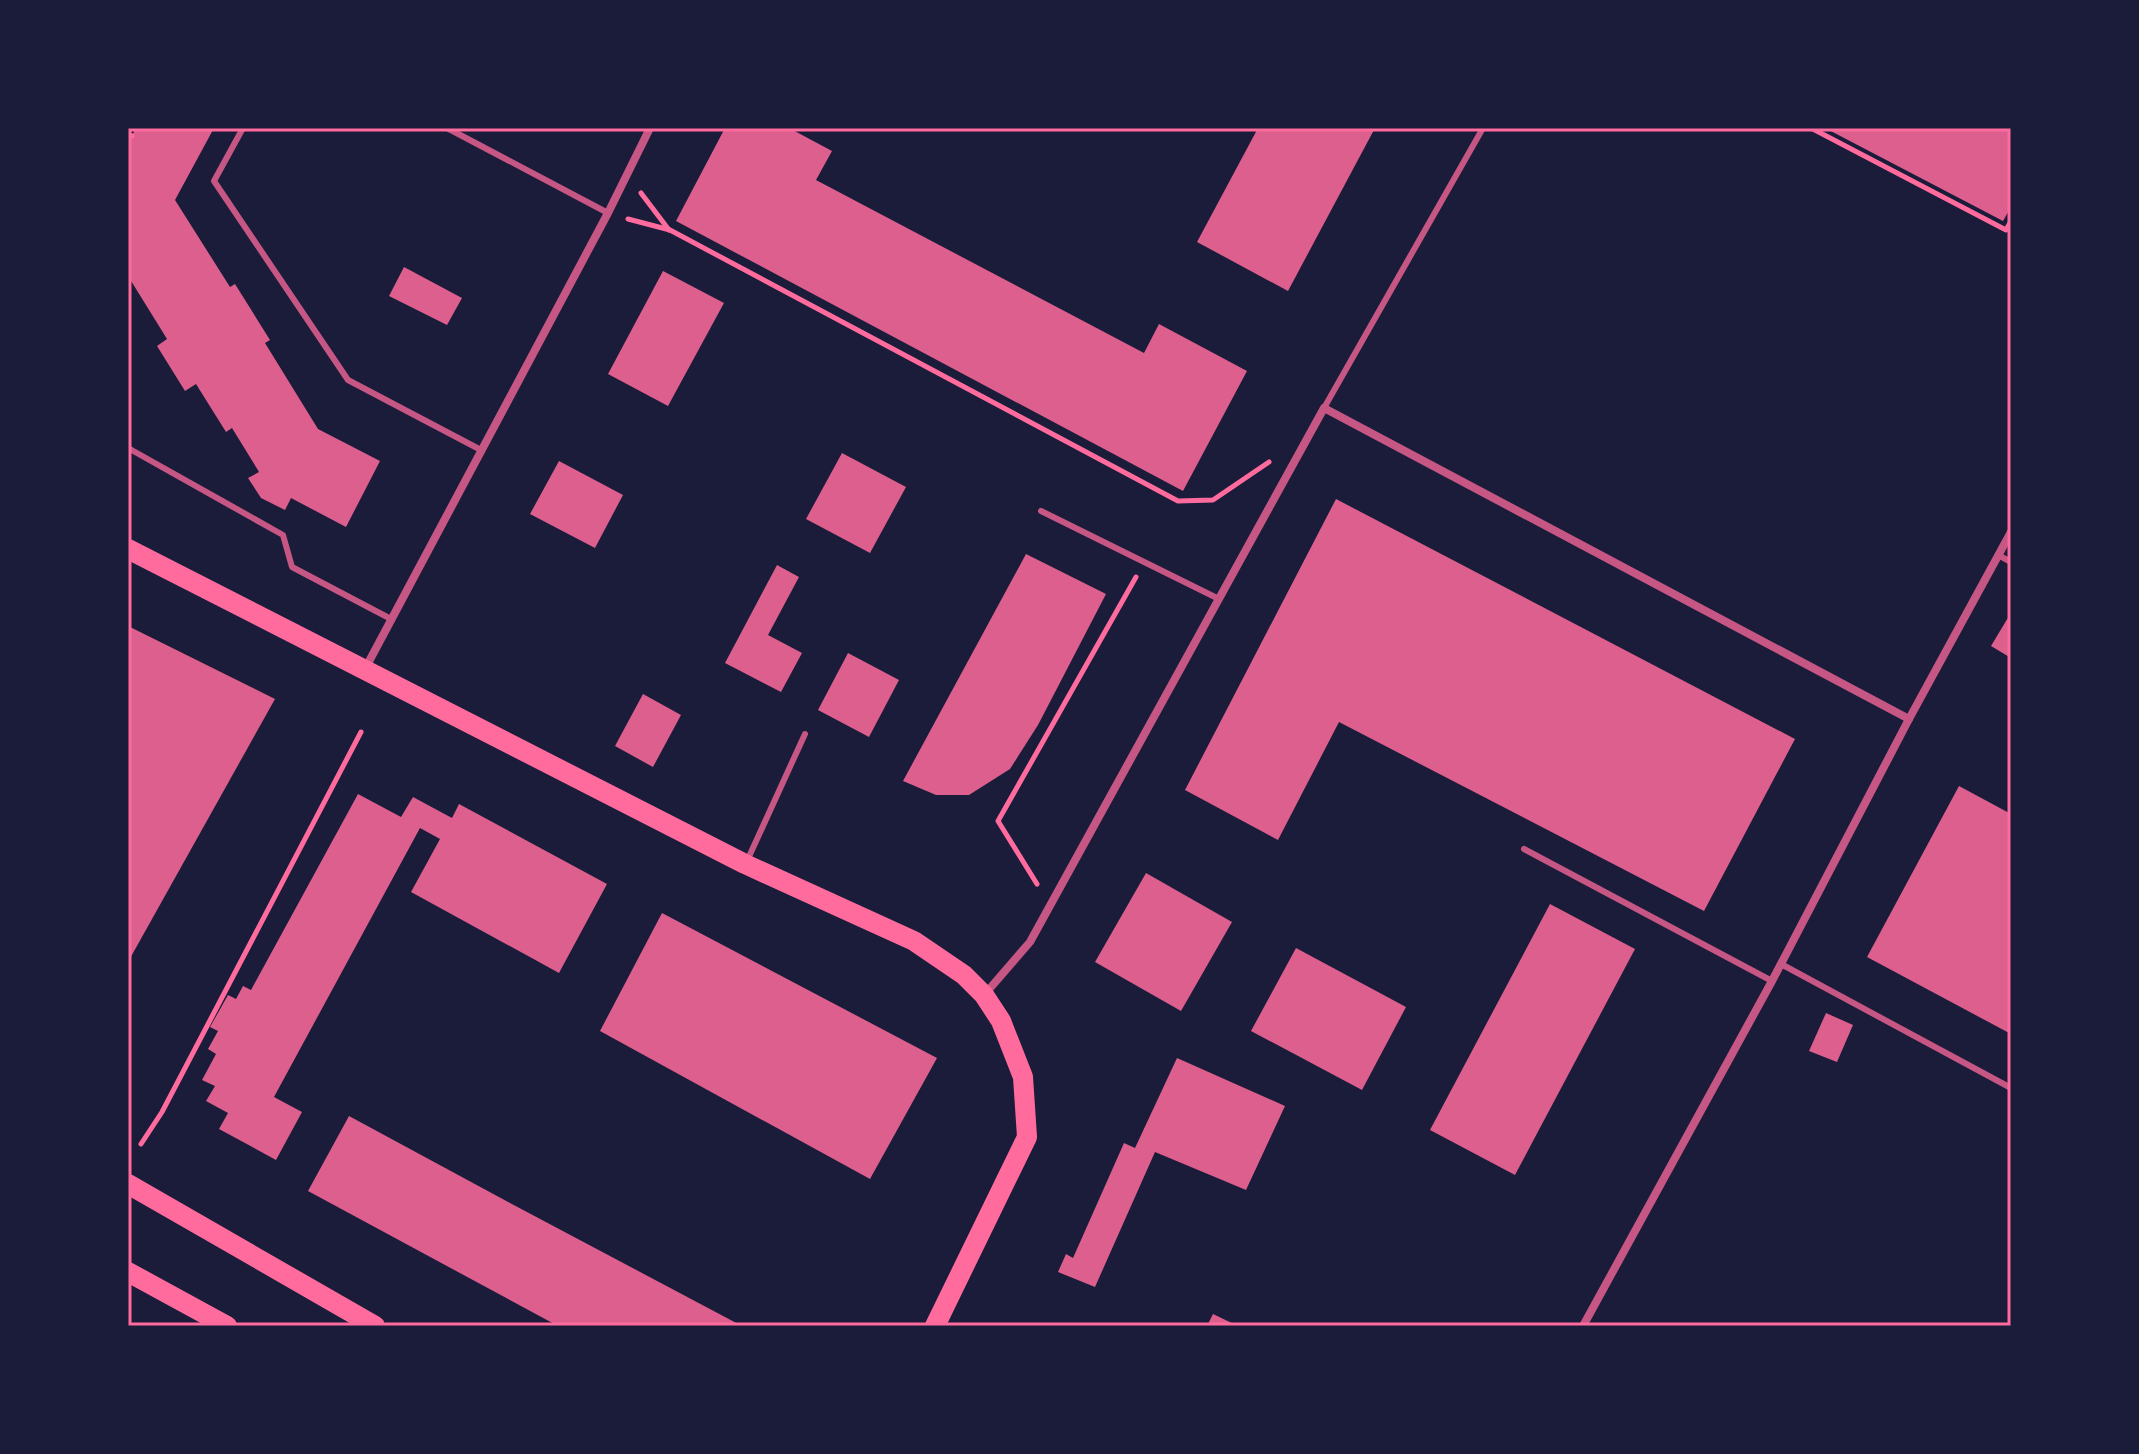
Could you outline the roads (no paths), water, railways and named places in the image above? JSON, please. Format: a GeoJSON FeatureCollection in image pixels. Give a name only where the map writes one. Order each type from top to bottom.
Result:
{"type":"FeatureCollection","features":[{"type":"Feature","properties":{"kind":"main road"},"geometry":{"type":"LineString","coordinates":[[128,549],[745,864],[914,941],[964,975],[984,995],[1001,1021],[1023,1077],[1027,1137],[935,1326]]}},
{"type":"Feature","properties":{"kind":"main road"},"geometry":{"type":"LineString","coordinates":[[128,1184],[375,1326]]}},
{"type":"Feature","properties":{"kind":"main road"},"geometry":{"type":"LineString","coordinates":[[128,1272],[227,1326]]}},
{"type":"Feature","properties":{"kind":"street"},"geometry":{"type":"LineString","coordinates":[[365,670],[650,128]]}},
{"type":"Feature","properties":{"kind":"street"},"geometry":{"type":"LineString","coordinates":[[984,995],[1030,942],[1324,408],[1909,719]]}},
{"type":"Feature","properties":{"kind":"street"},"geometry":{"type":"LineString","coordinates":[[1583,1326],[1772,981],[2011,532]]}},
{"type":"Feature","properties":{"kind":"lane"},"geometry":{"type":"LineString","coordinates":[[243,128],[214,181],[348,380],[481,450]]}},
{"type":"Feature","properties":{"kind":"lane"},"geometry":{"type":"LineString","coordinates":[[447,128],[608,213]]}},
{"type":"Feature","properties":{"kind":"lane"},"geometry":{"type":"LineString","coordinates":[[1324,408],[1483,128]]}},
{"type":"Feature","properties":{"kind":"lane"},"geometry":{"type":"LineString","coordinates":[[128,448],[283,535],[292,567],[391,619]]}},
{"type":"Feature","properties":{"kind":"lane"},"geometry":{"type":"LineString","coordinates":[[1041,511],[1219,599]]}},
{"type":"Feature","properties":{"kind":"lane"},"geometry":{"type":"LineString","coordinates":[[1998,555],[2011,562]]}},
{"type":"Feature","properties":{"kind":"lane"},"geometry":{"type":"LineString","coordinates":[[745,864],[805,734]]}},
{"type":"Feature","properties":{"kind":"lane"},"geometry":{"type":"LineString","coordinates":[[1524,849],[1772,981]]}},
{"type":"Feature","properties":{"kind":"lane"},"geometry":{"type":"LineString","coordinates":[[1781,964],[2011,1088]]}}]}
